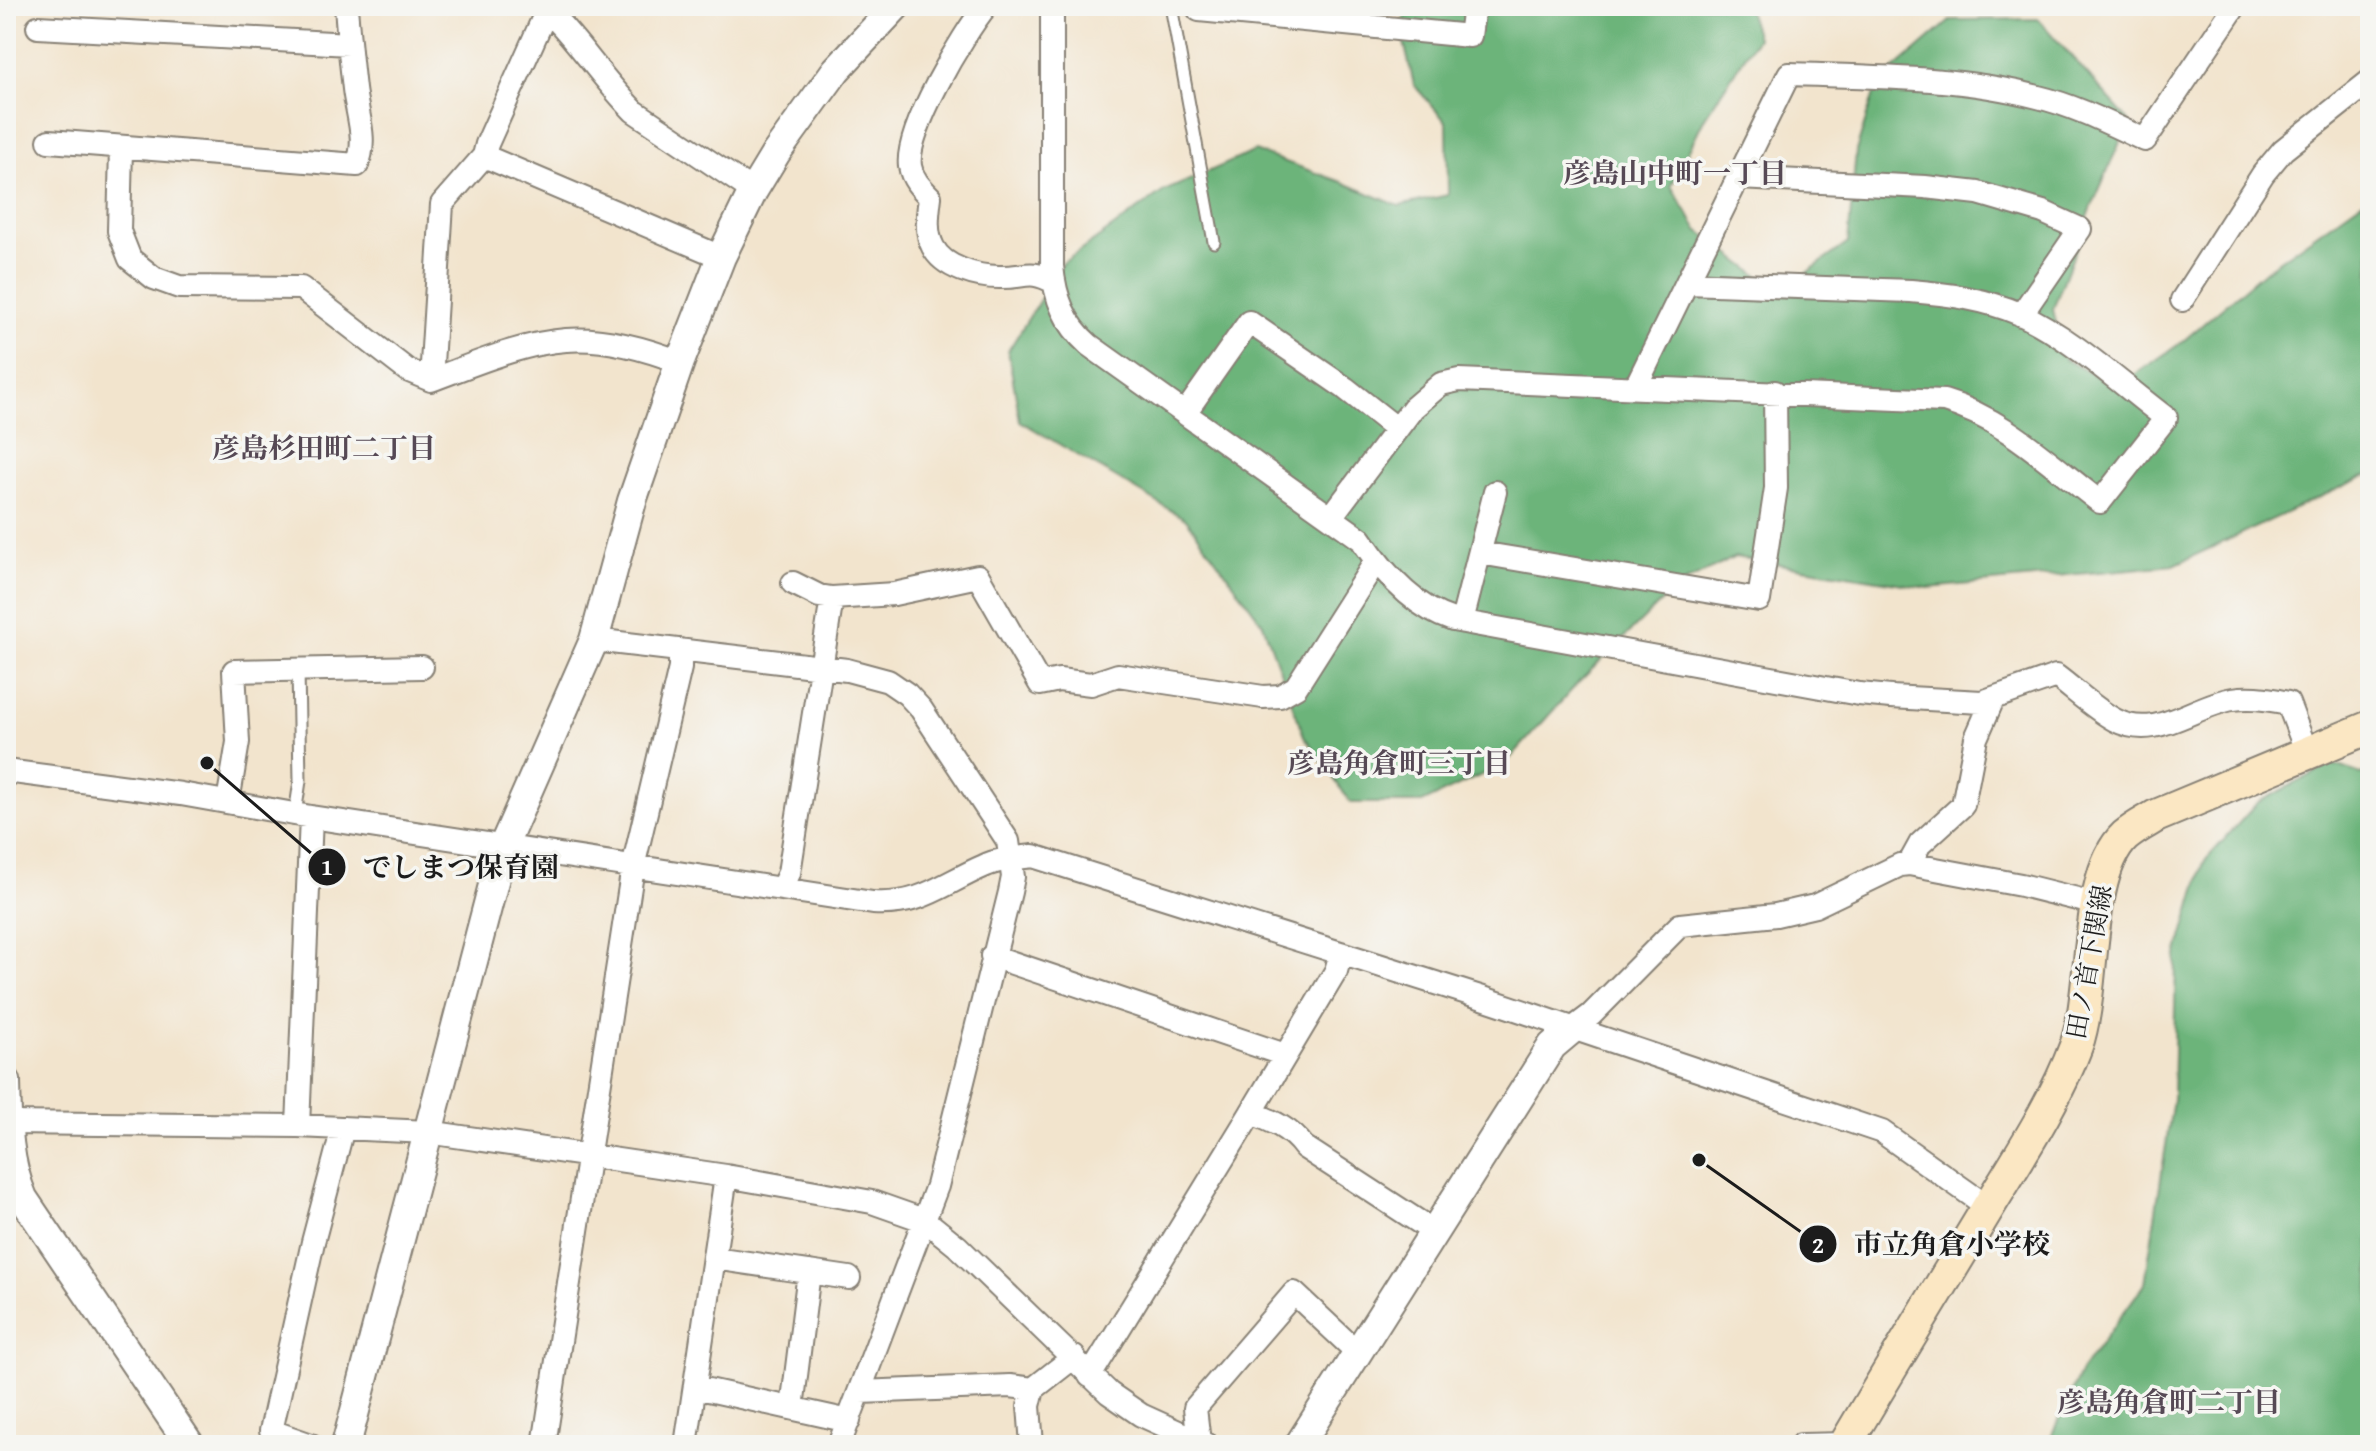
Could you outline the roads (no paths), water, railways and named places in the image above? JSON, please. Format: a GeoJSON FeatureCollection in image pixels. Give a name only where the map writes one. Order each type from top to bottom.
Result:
{"type":"FeatureCollection","features":[{"type":"Feature","properties":{"kind":"main road","name":"田ノ首下関線"},"geometry":{"type":"LineString","coordinates":[[1845,1444],[2030,1139],[2076,1045],[2085,1011],[2097,904],[2113,853],[2126,835],[2156,816],[2370,727]]}},
{"type":"Feature","properties":{"kind":"street"},"geometry":{"type":"LineString","coordinates":[[49,141],[357,165],[362,154],[361,122],[346,6]]}},
{"type":"Feature","properties":{"kind":"street"},"geometry":{"type":"LineString","coordinates":[[346,1445],[503,847],[594,640],[632,501],[680,362],[721,257],[753,191],[776,153],[836,70],[896,6]]}},
{"type":"Feature","properties":{"kind":"street"},"geometry":{"type":"LineString","coordinates":[[986,6],[969,28],[931,98],[911,152],[911,170],[917,183],[930,197],[929,234],[934,250],[943,258],[961,269],[985,277],[1038,273],[1054,282]]}},
{"type":"Feature","properties":{"kind":"street"},"geometry":{"type":"LineString","coordinates":[[1052,6],[1054,282],[1072,330],[1361,539],[1376,561],[1436,614],[1859,694],[1982,702],[2056,676],[2116,721],[2144,728],[2166,724],[2232,699],[2268,699],[2288,703],[2307,753]]}},
{"type":"Feature","properties":{"kind":"street"},"geometry":{"type":"LineString","coordinates":[[1196,6],[1199,10],[1296,13],[1470,36],[1474,6]]}},
{"type":"Feature","properties":{"kind":"street"},"geometry":{"type":"LineString","coordinates":[[1636,386],[1789,74],[1893,78],[1996,87],[2086,112],[2145,140],[2235,6]]}},
{"type":"Feature","properties":{"kind":"street"},"geometry":{"type":"LineString","coordinates":[[431,380],[442,204],[484,156],[545,8],[578,42],[634,111],[753,191]]}},
{"type":"Feature","properties":{"kind":"street"},"geometry":{"type":"LineString","coordinates":[[38,27],[349,44]]}},
{"type":"Feature","properties":{"kind":"street"},"geometry":{"type":"LineString","coordinates":[[2182,300],[2263,174],[2283,150],[2370,81]]}},
{"type":"Feature","properties":{"kind":"street"},"geometry":{"type":"LineString","coordinates":[[121,148],[119,231],[130,259],[154,278],[179,287],[301,288],[407,370],[431,380],[498,356],[562,340],[601,342],[656,353],[680,362]]}},
{"type":"Feature","properties":{"kind":"street"},"geometry":{"type":"LineString","coordinates":[[484,156],[721,257]]}},
{"type":"Feature","properties":{"kind":"street"},"geometry":{"type":"LineString","coordinates":[[1738,178],[1925,187],[1978,193],[2043,212],[2080,229],[2021,315]]}},
{"type":"Feature","properties":{"kind":"street"},"geometry":{"type":"LineString","coordinates":[[1331,517],[1427,394],[1441,384],[1459,380],[1918,398],[1967,408],[2007,430],[2100,502],[2166,418],[2073,347],[2021,315],[1991,304],[1937,293],[1687,283]]}},
{"type":"Feature","properties":{"kind":"street"},"geometry":{"type":"LineString","coordinates":[[1185,413],[1249,322],[1345,388],[1397,429]]}},
{"type":"Feature","properties":{"kind":"street"},"geometry":{"type":"LineString","coordinates":[[1480,553],[1759,600],[1776,488],[1775,392]]}},
{"type":"Feature","properties":{"kind":"street"},"geometry":{"type":"LineString","coordinates":[[1462,621],[1495,492]]}},
{"type":"Feature","properties":{"kind":"street"},"geometry":{"type":"LineString","coordinates":[[793,583],[819,596],[832,598],[894,594],[978,576],[1040,684],[1059,680],[1091,684],[1118,675],[1189,688],[1271,697],[1280,696],[1296,687],[1376,561]]}},
{"type":"Feature","properties":{"kind":"street"},"geometry":{"type":"LineString","coordinates":[[782,888],[789,873],[832,598]]}},
{"type":"Feature","properties":{"kind":"street"},"geometry":{"type":"LineString","coordinates":[[594,640],[821,665],[888,681],[921,709],[1008,841],[1012,859],[1010,892],[937,1186],[839,1445]]}},
{"type":"Feature","properties":{"kind":"street"},"geometry":{"type":"LineString","coordinates":[[544,1445],[633,867],[641,845],[680,668],[680,650]]}},
{"type":"Feature","properties":{"kind":"street"},"geometry":{"type":"LineString","coordinates":[[228,802],[238,742],[234,671],[422,667]]}},
{"type":"Feature","properties":{"kind":"street"},"geometry":{"type":"LineString","coordinates":[[1909,864],[1920,844],[1963,805],[1976,738],[1993,699]]}},
{"type":"Feature","properties":{"kind":"street"},"geometry":{"type":"LineString","coordinates":[[6,771],[891,904],[923,897],[985,865],[1033,856],[1341,953],[1882,1132],[1988,1207]]}},
{"type":"Feature","properties":{"kind":"street"},"geometry":{"type":"LineString","coordinates":[[298,1126],[303,816]]}},
{"type":"Feature","properties":{"kind":"street"},"geometry":{"type":"LineString","coordinates":[[1299,1445],[1552,1046],[1591,1015],[1680,925],[1776,915],[1815,906],[1900,865],[1909,864],[2021,885],[2097,904]]}},
{"type":"Feature","properties":{"kind":"street"},"geometry":{"type":"LineString","coordinates":[[1090,1376],[1336,971],[1341,953]]}},
{"type":"Feature","properties":{"kind":"street"},"geometry":{"type":"LineString","coordinates":[[992,956],[1285,1055]]}},
{"type":"Feature","properties":{"kind":"street"},"geometry":{"type":"LineString","coordinates":[[6,1081],[6,1122],[12,1173],[23,1198],[190,1445]]}},
{"type":"Feature","properties":{"kind":"street"},"geometry":{"type":"LineString","coordinates":[[1251,1113],[1296,1136],[1304,1147],[1433,1231]]}},
{"type":"Feature","properties":{"kind":"street"},"geometry":{"type":"LineString","coordinates":[[6,1122],[298,1126],[428,1132],[726,1176],[872,1202],[926,1221],[957,1246],[1074,1357],[1090,1376],[1141,1415],[1203,1443]]}},
{"type":"Feature","properties":{"kind":"street"},"geometry":{"type":"LineString","coordinates":[[311,1445],[271,1431],[313,1242],[343,1128]]}},
{"type":"Feature","properties":{"kind":"street"},"geometry":{"type":"LineString","coordinates":[[686,1445],[726,1176]]}},
{"type":"Feature","properties":{"kind":"street"},"geometry":{"type":"LineString","coordinates":[[714,1258],[849,1278]]}},
{"type":"Feature","properties":{"kind":"street"},"geometry":{"type":"LineString","coordinates":[[792,1408],[809,1272]]}},
{"type":"Feature","properties":{"kind":"street"},"geometry":{"type":"LineString","coordinates":[[1203,1443],[1195,1408],[1294,1293],[1357,1352]]}},
{"type":"Feature","properties":{"kind":"street"},"geometry":{"type":"LineString","coordinates":[[1032,1445],[1029,1406],[1033,1389],[1074,1357]]}},
{"type":"Feature","properties":{"kind":"street"},"geometry":{"type":"LineString","coordinates":[[860,1392],[1010,1386],[1033,1389]]}},
{"type":"Feature","properties":{"kind":"street"},"geometry":{"type":"LineString","coordinates":[[695,1387],[849,1421]]}},
{"type":"Feature","properties":{"kind":"street"},"geometry":{"type":"LineString","coordinates":[[1801,1445],[1845,1444]]}},
{"type":"Feature","properties":{"kind":"lane"},"geometry":{"type":"LineString","coordinates":[[1171,6],[1214,242]]}},
{"type":"Feature","properties":{"kind":"lane"},"geometry":{"type":"LineString","coordinates":[[298,669],[303,816]]}},
{"type":"Feature","properties":{"kind":"place","name":"でしまつ保育園"},"geometry":{"type":"Point","coordinates":[207,763]}},
{"type":"Feature","properties":{"kind":"place","name":"市立角倉小学校"},"geometry":{"type":"Point","coordinates":[1699,1160]}},
{"type":"Feature","properties":{"kind":"district","name":"彦島山中町一丁目"},"geometry":{"type":"Point","coordinates":[1675,173]}},
{"type":"Feature","properties":{"kind":"district","name":"彦島杉田町二丁目"},"geometry":{"type":"Point","coordinates":[324,448]}},
{"type":"Feature","properties":{"kind":"district","name":"彦島角倉町三丁目"},"geometry":{"type":"Point","coordinates":[1399,763]}},
{"type":"Feature","properties":{"kind":"district","name":"彦島角倉町二丁目"},"geometry":{"type":"Point","coordinates":[2169,1402]}}]}
